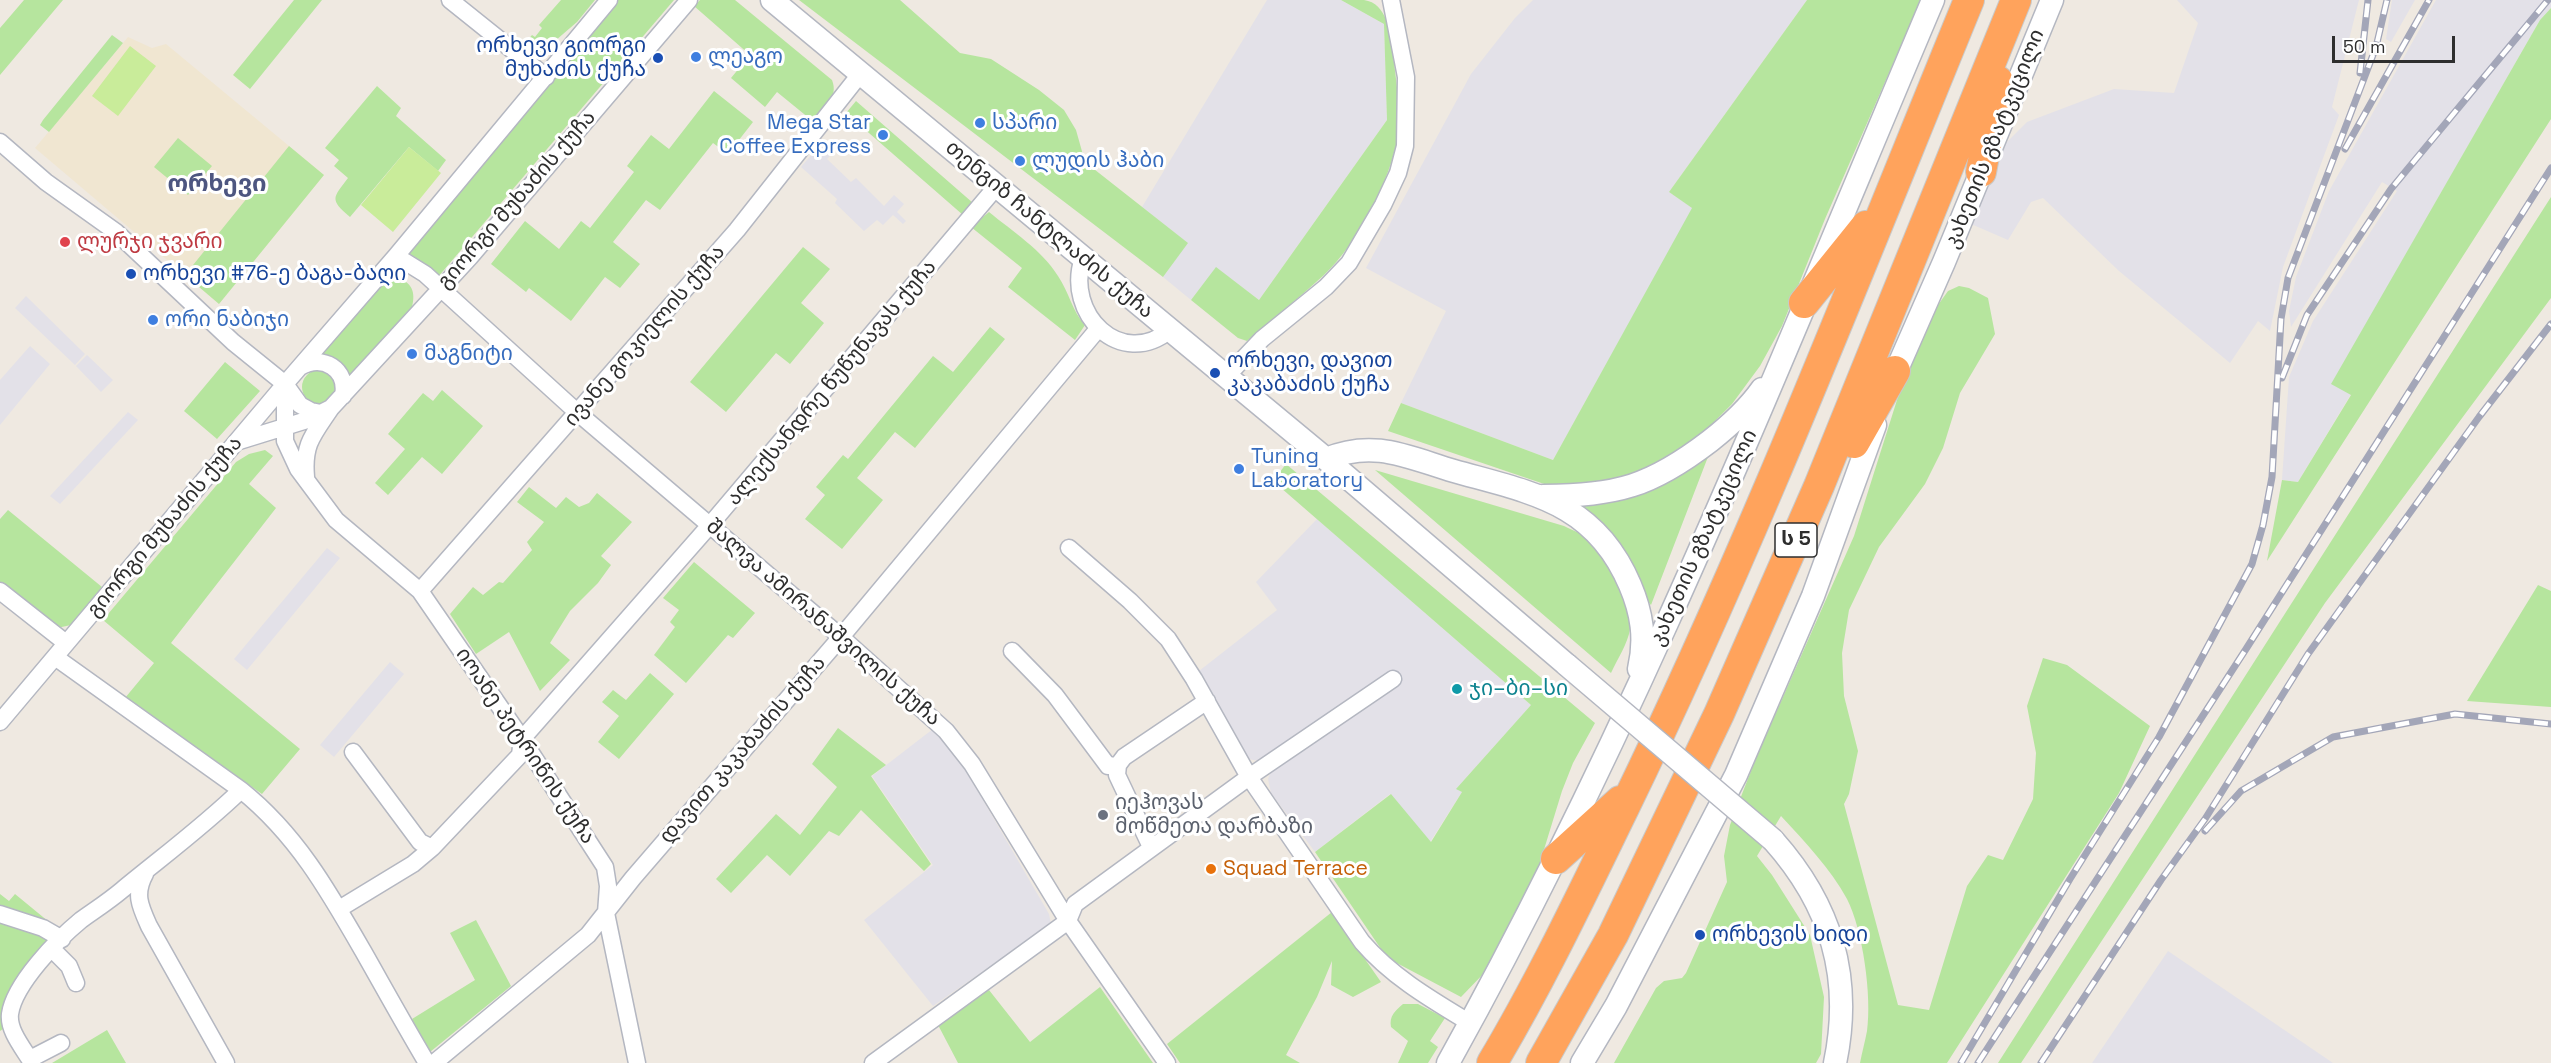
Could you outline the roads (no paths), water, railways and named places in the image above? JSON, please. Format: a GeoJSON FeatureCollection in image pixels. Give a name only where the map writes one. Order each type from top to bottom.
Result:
{"type":"FeatureCollection","features":[{"type":"Feature","properties":{"kind":"highway","name":"კახეთის გზატკეცილი"},"geometry":{"type":"LineString","coordinates":[[1492,1063],[1566,928],[1684,682],[1737,562],[1969,0]]}},
{"type":"Feature","properties":{"kind":"highway"},"geometry":{"type":"LineString","coordinates":[[1981,172],[2013,8]]}},
{"type":"Feature","properties":{"kind":"highway","name":"კახეთის გზატკეცილი"},"geometry":{"type":"LineString","coordinates":[[1541,1063],[1613,935],[1668,823],[1790,555],[2013,8]]}},
{"type":"Feature","properties":{"kind":"highway"},"geometry":{"type":"LineString","coordinates":[[1804,303],[1886,203]]}},
{"type":"Feature","properties":{"kind":"highway"},"geometry":{"type":"LineString","coordinates":[[1790,555],[1895,370]]}},
{"type":"Feature","properties":{"kind":"highway"},"geometry":{"type":"LineString","coordinates":[[1556,859],[1634,788]]}},
{"type":"Feature","properties":{"kind":"street"},"geometry":{"type":"LineString","coordinates":[[450,0],[546,77]]}},
{"type":"Feature","properties":{"kind":"street","name":"გიორგი მუხაძის ქუჩა"},"geometry":{"type":"LineString","coordinates":[[0,722],[396,256],[609,0]]}},
{"type":"Feature","properties":{"kind":"street","name":"გიორგი მუხაძის ქუჩა"},"geometry":{"type":"LineString","coordinates":[[332,406],[440,289],[688,0]]}},
{"type":"Feature","properties":{"kind":"street","name":"თენგიზ ჩანტლაძის ქუჩა"},"geometry":{"type":"LineString","coordinates":[[772,0],[1326,459],[1773,840],[1804,877],[1824,914],[1836,949],[1842,999],[1840,1040],[1835,1063]]}},
{"type":"Feature","properties":{"kind":"street"},"geometry":{"type":"LineString","coordinates":[[1226,377],[1262,339],[1326,287],[1349,263],[1383,205],[1398,173],[1405,146],[1406,77],[1390,0]]}},
{"type":"Feature","properties":{"kind":"street","name":"კახეთის გზატკეცილი"},"geometry":{"type":"LineString","coordinates":[[1448,1063],[1556,859],[1706,539],[1933,0]]}},
{"type":"Feature","properties":{"kind":"street","name":"კახეთის გზატკეცილი"},"geometry":{"type":"LineString","coordinates":[[1582,1063],[1616,1006],[1736,775],[1813,596],[1895,370],[1944,262],[2052,0]]}},
{"type":"Feature","properties":{"kind":"street","name":"ივანე გოკიელის ქუჩა"},"geometry":{"type":"LineString","coordinates":[[420,591],[737,230],[861,74]]}},
{"type":"Feature","properties":{"kind":"street"},"geometry":{"type":"LineString","coordinates":[[0,142],[46,182],[116,232],[225,335],[285,384],[300,405],[311,411],[332,406]]}},
{"type":"Feature","properties":{"kind":"street","name":"ალექსანდრე წუწუნავას ქუჩა"},"geometry":{"type":"LineString","coordinates":[[339,909],[413,864],[432,848],[520,755],[522,739],[711,525],[997,186]]}},
{"type":"Feature","properties":{"kind":"street","name":"შალვა ამირანაშვილის ქუჩა"},"geometry":{"type":"LineString","coordinates":[[396,256],[424,274],[578,413],[841,637],[928,714],[961,747],[1068,921],[1167,1063]]}},
{"type":"Feature","properties":{"kind":"street"},"geometry":{"type":"LineString","coordinates":[[1083,258],[1078,273],[1080,296],[1089,317],[1098,329],[1108,336],[1135,344],[1146,344],[1159,339],[1170,330]]}},
{"type":"Feature","properties":{"kind":"street","name":"დავით კაკაბაძის ქუჩა"},"geometry":{"type":"LineString","coordinates":[[434,1063],[588,935],[633,878],[841,637],[1098,329]]}},
{"type":"Feature","properties":{"kind":"street"},"geometry":{"type":"LineString","coordinates":[[1541,496],[1602,493],[1654,479],[1703,446],[1752,403],[1782,357]]}},
{"type":"Feature","properties":{"kind":"street"},"geometry":{"type":"LineString","coordinates":[[300,367],[316,362],[333,366],[343,378],[332,406],[307,448],[304,458],[307,481]]}},
{"type":"Feature","properties":{"kind":"street","name":"იოანე პეტრიწის ქუჩა"},"geometry":{"type":"LineString","coordinates":[[285,384],[284,428],[290,454],[307,481],[336,520],[420,591],[522,739],[604,867],[608,886],[606,913],[638,1063]]}},
{"type":"Feature","properties":{"kind":"street"},"geometry":{"type":"LineString","coordinates":[[236,442],[284,428],[332,406]]}},
{"type":"Feature","properties":{"kind":"street"},"geometry":{"type":"LineString","coordinates":[[1326,459],[1344,452],[1375,449],[1541,496],[1576,515],[1594,529],[1608,545],[1627,578],[1642,621],[1643,643],[1631,703]]}},
{"type":"Feature","properties":{"kind":"street"},"geometry":{"type":"LineString","coordinates":[[1069,548],[1162,632],[1207,701],[1249,777],[1362,942],[1379,962],[1432,1000],[1470,1023]]}},
{"type":"Feature","properties":{"kind":"street"},"geometry":{"type":"LineString","coordinates":[[0,591],[66,643]]}},
{"type":"Feature","properties":{"kind":"street"},"geometry":{"type":"LineString","coordinates":[[1012,651],[1056,695],[1108,766],[1118,765]]}},
{"type":"Feature","properties":{"kind":"street"},"geometry":{"type":"LineString","coordinates":[[55,657],[241,790],[294,840],[339,909],[427,1063]]}},
{"type":"Feature","properties":{"kind":"street"},"geometry":{"type":"LineString","coordinates":[[873,1063],[1068,921],[1075,904],[1151,847],[1393,679]]}},
{"type":"Feature","properties":{"kind":"street"},"geometry":{"type":"LineString","coordinates":[[1151,847],[1117,775],[1118,765],[1130,753],[1207,701]]}},
{"type":"Feature","properties":{"kind":"street"},"geometry":{"type":"LineString","coordinates":[[353,752],[420,842],[432,848]]}},
{"type":"Feature","properties":{"kind":"street"},"geometry":{"type":"LineString","coordinates":[[61,1043],[31,1061],[12,1029],[10,1011],[29,975],[80,922],[219,811],[241,790]]}},
{"type":"Feature","properties":{"kind":"street"},"geometry":{"type":"LineString","coordinates":[[147,870],[138,891],[139,903],[149,926],[226,1063]]}},
{"type":"Feature","properties":{"kind":"street"},"geometry":{"type":"LineString","coordinates":[[0,914],[43,928],[57,944],[76,983]]}},
{"type":"Feature","properties":{"kind":"railway"},"geometry":{"type":"LineString","coordinates":[[2360,73],[2368,0]]}},
{"type":"Feature","properties":{"kind":"railway"},"geometry":{"type":"LineString","coordinates":[[1961,1063],[2070,879],[2159,737],[2252,564],[2263,525],[2272,477],[2281,319],[2288,278],[2376,47],[2387,0]]}},
{"type":"Feature","properties":{"kind":"railway"},"geometry":{"type":"LineString","coordinates":[[2345,149],[2429,0]]}},
{"type":"Feature","properties":{"kind":"railway"},"geometry":{"type":"LineString","coordinates":[[2282,378],[2307,315],[2391,189],[2548,0]]}},
{"type":"Feature","properties":{"kind":"railway"},"geometry":{"type":"LineString","coordinates":[[1978,1063],[2246,649],[2551,168]]}},
{"type":"Feature","properties":{"kind":"railway"},"geometry":{"type":"LineString","coordinates":[[2041,1063],[2161,880],[2205,819],[2308,654],[2479,417],[2551,324]]}},
{"type":"Feature","properties":{"kind":"railway"},"geometry":{"type":"LineString","coordinates":[[2205,831],[2241,791],[2333,737],[2455,714],[2551,724]]}},
{"type":"Feature","properties":{"kind":"place","name":"ლეაგო"},"geometry":{"type":"Point","coordinates":[696,57]}},
{"type":"Feature","properties":{"kind":"place","name":"ორხევი გიორგი მუხაძის ქუჩა"},"geometry":{"type":"Point","coordinates":[658,58]}},
{"type":"Feature","properties":{"kind":"place","name":"სპარი"},"geometry":{"type":"Point","coordinates":[980,123]}},
{"type":"Feature","properties":{"kind":"place","name":"Mega Star Coffee Express"},"geometry":{"type":"Point","coordinates":[883,135]}},
{"type":"Feature","properties":{"kind":"place","name":"ლუდის ჰაბი"},"geometry":{"type":"Point","coordinates":[1020,161]}},
{"type":"Feature","properties":{"kind":"place","name":"ლურჯი ჯვარი"},"geometry":{"type":"Point","coordinates":[65,242]}},
{"type":"Feature","properties":{"kind":"place","name":"ორხევი #76-ე ბაგა-ბაღი"},"geometry":{"type":"Point","coordinates":[131,274]}},
{"type":"Feature","properties":{"kind":"place","name":"ორი ნაბიჯი"},"geometry":{"type":"Point","coordinates":[153,320]}},
{"type":"Feature","properties":{"kind":"place","name":"მაგნიტი"},"geometry":{"type":"Point","coordinates":[412,354]}},
{"type":"Feature","properties":{"kind":"place","name":"ორხევი, დავით კაკაბაძის ქუჩა"},"geometry":{"type":"Point","coordinates":[1215,373]}},
{"type":"Feature","properties":{"kind":"place","name":"Tuning Laboratory"},"geometry":{"type":"Point","coordinates":[1239,469]}},
{"type":"Feature","properties":{"kind":"place","name":"ჯი–ბი–სი"},"geometry":{"type":"Point","coordinates":[1457,689]}},
{"type":"Feature","properties":{"kind":"place","name":"იეჰოვას მოწმეთა დარბაზი"},"geometry":{"type":"Point","coordinates":[1103,815]}},
{"type":"Feature","properties":{"kind":"place","name":"Squad Terrace"},"geometry":{"type":"Point","coordinates":[1211,869]}},
{"type":"Feature","properties":{"kind":"place","name":"ორხევის ხიდი"},"geometry":{"type":"Point","coordinates":[1700,935]}},
{"type":"Feature","properties":{"kind":"district","name":"ორხევი"},"geometry":{"type":"Point","coordinates":[217,184]}}]}
